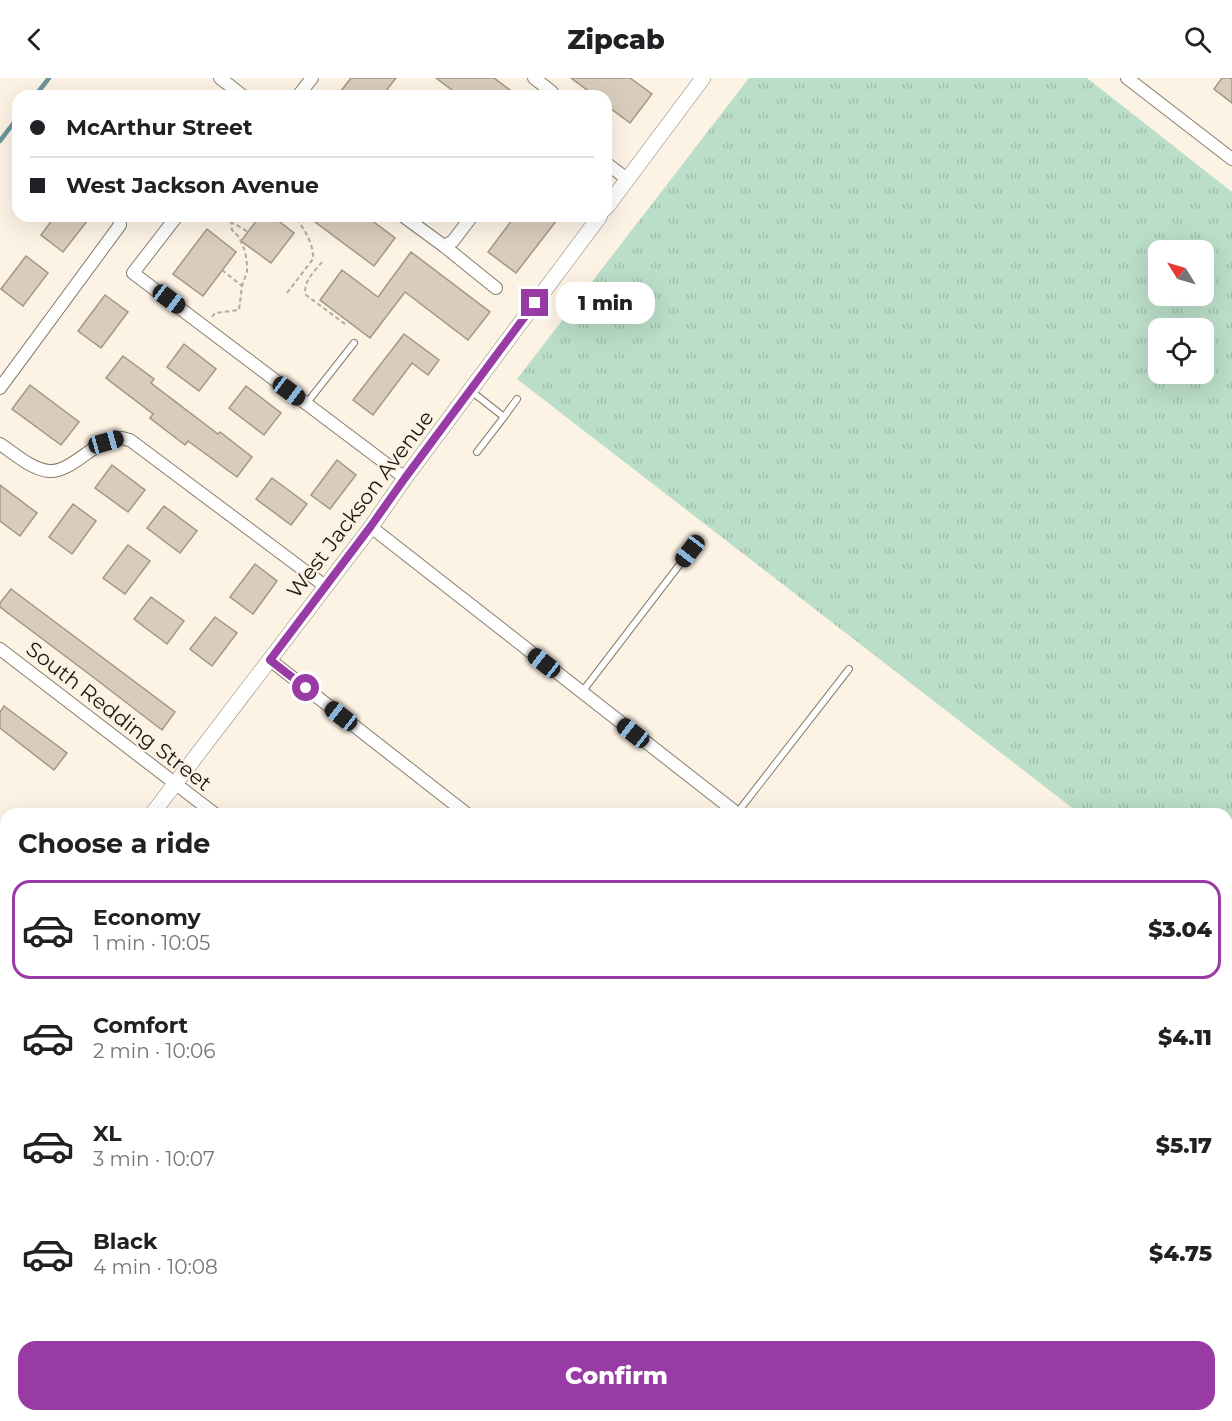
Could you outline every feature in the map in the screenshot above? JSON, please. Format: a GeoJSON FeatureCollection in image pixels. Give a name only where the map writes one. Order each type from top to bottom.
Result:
{"type":"FeatureCollection","features":[{"type":"Feature","properties":{"kind":"street"},"geometry":{"type":"LineString","coordinates":[[220,78],[235,90]]}},
{"type":"Feature","properties":{"kind":"street"},"geometry":{"type":"LineString","coordinates":[[303,90],[312,78]]}},
{"type":"Feature","properties":{"kind":"street"},"geometry":{"type":"LineString","coordinates":[[534,78],[549,90]]}},
{"type":"Feature","properties":{"kind":"street"},"geometry":{"type":"LineString","coordinates":[[612,190],[627,179],[703,78]]}},
{"type":"Feature","properties":{"kind":"street"},"geometry":{"type":"LineString","coordinates":[[1128,78],[1232,159]]}},
{"type":"Feature","properties":{"kind":"street"},"geometry":{"type":"LineString","coordinates":[[612,168],[627,179]]}},
{"type":"Feature","properties":{"kind":"street"},"geometry":{"type":"LineString","coordinates":[[0,388],[120,225],[120,222]]}},
{"type":"Feature","properties":{"kind":"street"},"geometry":{"type":"LineString","coordinates":[[172,222],[133,273],[405,478]]}},
{"type":"Feature","properties":{"kind":"street"},"geometry":{"type":"LineString","coordinates":[[411,222],[496,288]]}},
{"type":"Feature","properties":{"kind":"street"},"geometry":{"type":"LineString","coordinates":[[444,246],[453,241],[467,222]]}},
{"type":"Feature","properties":{"kind":"street","name":"West Jackson Avenue"},"geometry":{"type":"LineString","coordinates":[[156,808],[371,526],[596,222]]}},
{"type":"Feature","properties":{"kind":"street"},"geometry":{"type":"LineString","coordinates":[[0,444],[32,466],[50,471],[61,469],[106,442],[120,438],[130,440],[324,586]]}},
{"type":"Feature","properties":{"kind":"street"},"geometry":{"type":"LineString","coordinates":[[371,526],[729,808]]}},
{"type":"Feature","properties":{"kind":"street","name":"South Redding Street"},"geometry":{"type":"LineString","coordinates":[[0,649],[207,808]]}},
{"type":"Feature","properties":{"kind":"street"},"geometry":{"type":"LineString","coordinates":[[270,660],[459,808]]}},
{"type":"Feature","properties":{"kind":"lane"},"geometry":{"type":"LineString","coordinates":[[306,404],[354,343]]}},
{"type":"Feature","properties":{"kind":"lane"},"geometry":{"type":"LineString","coordinates":[[470,391],[504,417]]}},
{"type":"Feature","properties":{"kind":"lane"},"geometry":{"type":"LineString","coordinates":[[477,452],[518,399]]}},
{"type":"Feature","properties":{"kind":"lane"},"geometry":{"type":"LineString","coordinates":[[582,693],[690,551]]}},
{"type":"Feature","properties":{"kind":"lane"},"geometry":{"type":"LineString","coordinates":[[742,808],[849,669]]}},
{"type":"Feature","properties":{"kind":"path"},"geometry":{"type":"LineString","coordinates":[[231,222],[248,232]]}},
{"type":"Feature","properties":{"kind":"path"},"geometry":{"type":"LineString","coordinates":[[204,326],[215,314],[238,310],[247,272],[245,251],[239,237],[232,230],[231,222]]}},
{"type":"Feature","properties":{"kind":"path"},"geometry":{"type":"LineString","coordinates":[[287,293],[313,259],[306,232],[299,222]]}},
{"type":"Feature","properties":{"kind":"path"},"geometry":{"type":"LineString","coordinates":[[322,262],[306,283],[304,290],[306,295],[345,324]]}},
{"type":"Feature","properties":{"kind":"path"},"geometry":{"type":"LineString","coordinates":[[222,270],[242,286]]}},
{"type":"Feature","properties":{"kind":"green space"},"geometry":{"type":"Polygon","coordinates":[[[749,78],[1087,78],[1232,192],[1232,808],[1072,808],[517,379],[749,78]]]}},
{"type":"Feature","properties":{"kind":"building"},"geometry":{"type":"Polygon","coordinates":[[[351,78],[396,78],[387,90],[342,90],[351,78]]]}},
{"type":"Feature","properties":{"kind":"building"},"geometry":{"type":"Polygon","coordinates":[[[436,78],[494,78],[510,90],[452,90],[436,78]]]}},
{"type":"Feature","properties":{"kind":"building"},"geometry":{"type":"Polygon","coordinates":[[[571,78],[630,78],[652,94],[630,123],[612,110],[612,90],[587,90],[571,78]]]}},
{"type":"Feature","properties":{"kind":"building"},"geometry":{"type":"Polygon","coordinates":[[[1222,78],[1232,78],[1232,103],[1214,89],[1222,78]]]}},
{"type":"Feature","properties":{"kind":"building"},"geometry":{"type":"Polygon","coordinates":[[[51,222],[86,222],[63,252],[41,235],[51,222]]]}},
{"type":"Feature","properties":{"kind":"building"},"geometry":{"type":"Polygon","coordinates":[[[255,222],[280,222],[294,233],[271,263],[241,241],[255,222]]]}},
{"type":"Feature","properties":{"kind":"building"},"geometry":{"type":"Polygon","coordinates":[[[315,222],[374,222],[395,238],[374,266],[315,222]]]}},
{"type":"Feature","properties":{"kind":"building"},"geometry":{"type":"Polygon","coordinates":[[[510,222],[555,222],[516,273],[488,252],[510,222]]]}},
{"type":"Feature","properties":{"kind":"building"},"geometry":{"type":"Polygon","coordinates":[[[207,229],[236,252],[203,296],[173,274],[207,229]]]}},
{"type":"Feature","properties":{"kind":"building"},"geometry":{"type":"Polygon","coordinates":[[[411,252],[490,312],[468,340],[405,292],[370,338],[320,300],[342,270],[378,297],[411,252]]]}},
{"type":"Feature","properties":{"kind":"building"},"geometry":{"type":"Polygon","coordinates":[[[26,256],[48,273],[23,306],[1,289],[26,256]]]}},
{"type":"Feature","properties":{"kind":"building"},"geometry":{"type":"Polygon","coordinates":[[[105,295],[128,312],[101,348],[78,331],[105,295]]]}},
{"type":"Feature","properties":{"kind":"building"},"geometry":{"type":"Polygon","coordinates":[[[404,334],[439,360],[428,375],[412,363],[373,415],[353,400],[404,334]]]}},
{"type":"Feature","properties":{"kind":"building"},"geometry":{"type":"Polygon","coordinates":[[[184,344],[216,369],[199,391],[167,367],[184,344]]]}},
{"type":"Feature","properties":{"kind":"building"},"geometry":{"type":"Polygon","coordinates":[[[123,356],[154,379],[151,383],[252,457],[237,477],[188,441],[185,445],[150,418],[153,414],[106,378],[123,356]]]}},
{"type":"Feature","properties":{"kind":"building"},"geometry":{"type":"Polygon","coordinates":[[[30,385],[79,422],[61,445],[12,409],[30,385]]]}},
{"type":"Feature","properties":{"kind":"building"},"geometry":{"type":"Polygon","coordinates":[[[246,386],[281,413],[264,435],[229,408],[246,386]]]}},
{"type":"Feature","properties":{"kind":"building"},"geometry":{"type":"Polygon","coordinates":[[[337,460],[356,475],[330,509],[311,495],[337,460]]]}},
{"type":"Feature","properties":{"kind":"building"},"geometry":{"type":"Polygon","coordinates":[[[112,465],[145,490],[128,512],[95,488],[112,465]]]}},
{"type":"Feature","properties":{"kind":"building"},"geometry":{"type":"Polygon","coordinates":[[[272,478],[307,504],[291,525],[256,499],[272,478]]]}},
{"type":"Feature","properties":{"kind":"building"},"geometry":{"type":"Polygon","coordinates":[[[0,485],[37,513],[20,536],[0,521],[0,485]]]}},
{"type":"Feature","properties":{"kind":"building"},"geometry":{"type":"Polygon","coordinates":[[[73,504],[96,521],[72,554],[49,537],[73,504]]]}},
{"type":"Feature","properties":{"kind":"building"},"geometry":{"type":"Polygon","coordinates":[[[164,506],[197,531],[180,553],[147,528],[164,506]]]}},
{"type":"Feature","properties":{"kind":"building"},"geometry":{"type":"Polygon","coordinates":[[[128,545],[150,561],[125,594],[103,578],[128,545]]]}},
{"type":"Feature","properties":{"kind":"building"},"geometry":{"type":"Polygon","coordinates":[[[255,564],[277,581],[253,614],[230,597],[255,564]]]}},
{"type":"Feature","properties":{"kind":"building"},"geometry":{"type":"Polygon","coordinates":[[[11,589],[175,712],[162,730],[0,607],[0,603],[11,589]]]}},
{"type":"Feature","properties":{"kind":"building"},"geometry":{"type":"Polygon","coordinates":[[[151,597],[184,621],[167,644],[134,619],[151,597]]]}},
{"type":"Feature","properties":{"kind":"building"},"geometry":{"type":"Polygon","coordinates":[[[215,617],[237,633],[212,666],[190,649],[215,617]]]}},
{"type":"Feature","properties":{"kind":"building"},"geometry":{"type":"Polygon","coordinates":[[[4,706],[67,753],[54,770],[0,728],[0,712],[4,706]]]}},
{"type":"Feature","properties":{"kind":"waterway"},"geometry":{"type":"LineString","coordinates":[[40,90],[49,78]]}},
{"type":"Feature","properties":{"kind":"waterway"},"geometry":{"type":"LineString","coordinates":[[0,141],[12,125]]}},
{"type":"Feature","properties":{"kind":"route"},"geometry":{"type":"LineString","coordinates":[[306,688],[270,660],[535,303]]}}]}
